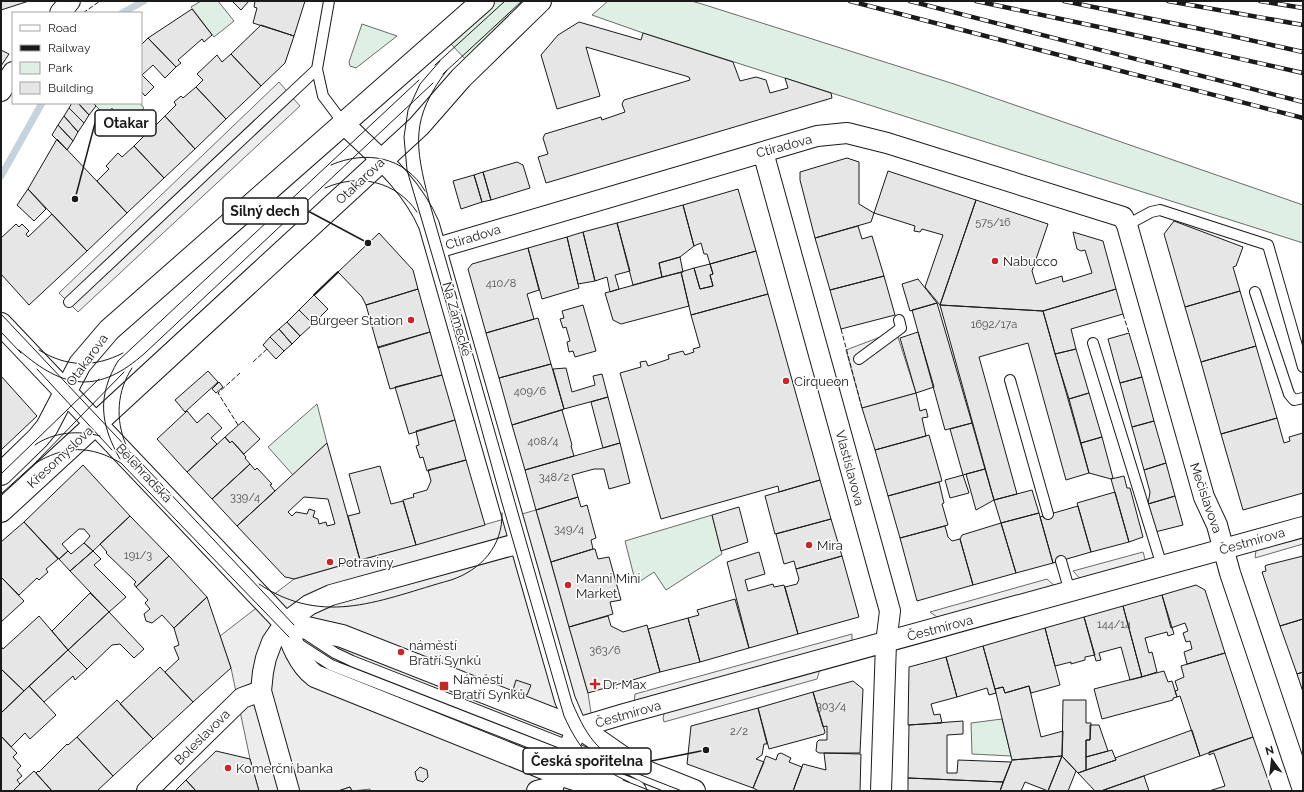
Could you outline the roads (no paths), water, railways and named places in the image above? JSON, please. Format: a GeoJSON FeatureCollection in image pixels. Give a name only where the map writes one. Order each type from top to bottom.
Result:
{"type":"FeatureCollection","features":[{"type":"Feature","properties":{"kind":"main road","name":"Otakarova"},"geometry":{"type":"LineString","coordinates":[[65,390],[80,364],[109,330],[483,1]]}},
{"type":"Feature","properties":{"kind":"main road","name":"Otakarova"},"geometry":{"type":"LineString","coordinates":[[119,402],[419,126],[461,78],[540,1]]}},
{"type":"Feature","properties":{"kind":"main road","name":"Bělehradská"},"geometry":{"type":"LineString","coordinates":[[1,324],[97,423],[290,628]]}},
{"type":"Feature","properties":{"kind":"main road"},"geometry":{"type":"LineString","coordinates":[[1,474],[38,438],[54,414],[65,390]]}},
{"type":"Feature","properties":{"kind":"main road","name":"Křesomyslova"},"geometry":{"type":"LineString","coordinates":[[1,511],[119,402]]}},
{"type":"Feature","properties":{"kind":"main road"},"geometry":{"type":"LineString","coordinates":[[626,788],[578,780],[568,752],[342,636],[290,628],[304,665],[309,671],[324,681],[568,752],[599,739],[640,769],[694,791]]}},
{"type":"Feature","properties":{"kind":"street"},"geometry":{"type":"LineString","coordinates":[[61,12],[70,1]]}},
{"type":"Feature","properties":{"kind":"street"},"geometry":{"type":"LineString","coordinates":[[1,91],[12,74]]}},
{"type":"Feature","properties":{"kind":"street","name":"Na Zámecké"},"geometry":{"type":"LineString","coordinates":[[344,124],[402,180],[419,203],[429,225],[437,248],[520,543]]}},
{"type":"Feature","properties":{"kind":"street","name":"Ctiradova"},"geometry":{"type":"LineString","coordinates":[[437,248],[817,136],[847,133],[887,143],[1122,217],[1127,225]]}},
{"type":"Feature","properties":{"kind":"street","name":"Vlastislavova"},"geometry":{"type":"LineString","coordinates":[[762,152],[890,611],[886,643],[881,791]]}},
{"type":"Feature","properties":{"kind":"street","name":"Mečislavova"},"geometry":{"type":"LineString","coordinates":[[1127,225],[1204,497],[1217,525],[1223,549],[1303,790]]}},
{"type":"Feature","properties":{"kind":"street","name":"Čestmírova"},"geometry":{"type":"LineString","coordinates":[[568,752],[886,643],[1303,527]]}},
{"type":"Feature","properties":{"kind":"street"},"geometry":{"type":"LineString","coordinates":[[289,791],[261,690],[266,658],[272,642],[290,628],[309,605],[332,595],[520,543],[565,700],[568,752],[553,786],[537,791]]}},
{"type":"Feature","properties":{"kind":"street","name":"Boleslavova"},"geometry":{"type":"LineString","coordinates":[[148,791],[242,698],[261,690]]}},
{"type":"Feature","properties":{"kind":"lane"},"geometry":{"type":"LineString","coordinates":[[329,1],[317,69],[323,96],[344,124]]}},
{"type":"Feature","properties":{"kind":"lane"},"geometry":{"type":"LineString","coordinates":[[68,302],[317,69]]}},
{"type":"Feature","properties":{"kind":"lane"},"geometry":{"type":"LineString","coordinates":[[1127,225],[1151,212],[1160,210],[1268,245],[1303,366]]}},
{"type":"Feature","properties":{"kind":"lane"},"geometry":{"type":"LineString","coordinates":[[1255,292],[1289,394],[1294,400],[1303,398]]}},
{"type":"Feature","properties":{"kind":"lane"},"geometry":{"type":"LineString","coordinates":[[859,359],[901,328],[899,320]]}},
{"type":"Feature","properties":{"kind":"lane"},"geometry":{"type":"LineString","coordinates":[[1093,343],[1162,566]]}},
{"type":"Feature","properties":{"kind":"lane"},"geometry":{"type":"LineString","coordinates":[[1010,380],[1048,514]]}},
{"type":"Feature","properties":{"kind":"lane"},"geometry":{"type":"LineString","coordinates":[[1061,561],[1070,592]]}},
{"type":"Feature","properties":{"kind":"waterway"},"geometry":{"type":"LineString","coordinates":[[124,12],[144,1]]}},
{"type":"Feature","properties":{"kind":"waterway"},"geometry":{"type":"LineString","coordinates":[[1,176],[41,104]]}},
{"type":"Feature","properties":{"kind":"tram line"},"geometry":{"type":"LineString","coordinates":[[435,65],[505,1]]}},
{"type":"Feature","properties":{"kind":"tram line"},"geometry":{"type":"LineString","coordinates":[[443,74],[522,1]]}},
{"type":"Feature","properties":{"kind":"tram line"},"geometry":{"type":"LineString","coordinates":[[440,61],[420,84],[408,110],[404,137],[407,170],[564,716],[576,739],[589,756],[606,770],[629,782]]}},
{"type":"Feature","properties":{"kind":"tram line"},"geometry":{"type":"LineString","coordinates":[[447,70],[435,87],[421,118],[419,148],[424,181],[429,201],[572,702],[584,728],[598,746],[615,760],[640,774]]}},
{"type":"Feature","properties":{"kind":"tram line"},"geometry":{"type":"LineString","coordinates":[[120,459],[108,434],[104,410],[104,398],[107,386],[118,361],[419,80]]}},
{"type":"Feature","properties":{"kind":"tram line"},"geometry":{"type":"LineString","coordinates":[[19,350],[35,363],[51,373],[67,379],[82,382],[97,381],[128,366],[145,353],[433,83]]}},
{"type":"Feature","properties":{"kind":"tram line"},"geometry":{"type":"LineString","coordinates":[[331,165],[344,160],[357,158],[370,157],[383,159],[395,163],[407,170],[417,179],[425,191]]}},
{"type":"Feature","properties":{"kind":"tram line"},"geometry":{"type":"LineString","coordinates":[[325,188],[338,183],[351,181],[376,183],[399,193],[417,212]]}},
{"type":"Feature","properties":{"kind":"tram line"},"geometry":{"type":"LineString","coordinates":[[1,314],[294,625]]}},
{"type":"Feature","properties":{"kind":"tram line"},"geometry":{"type":"LineString","coordinates":[[1,332],[21,353]]}},
{"type":"Feature","properties":{"kind":"tram line"},"geometry":{"type":"LineString","coordinates":[[39,350],[59,360],[80,364],[101,361],[123,353]]}},
{"type":"Feature","properties":{"kind":"tram line"},"geometry":{"type":"LineString","coordinates":[[126,445],[120,425],[119,405],[123,386],[132,368]]}},
{"type":"Feature","properties":{"kind":"tram line"},"geometry":{"type":"LineString","coordinates":[[37,369],[112,450]]}},
{"type":"Feature","properties":{"kind":"tram line"},"geometry":{"type":"LineString","coordinates":[[1,494],[34,464],[124,372]]}},
{"type":"Feature","properties":{"kind":"tram line"},"geometry":{"type":"LineString","coordinates":[[1,474],[99,379]]}},
{"type":"Feature","properties":{"kind":"tram line"},"geometry":{"type":"LineString","coordinates":[[35,445],[50,437],[66,433],[84,433],[100,436]]}},
{"type":"Feature","properties":{"kind":"tram line"},"geometry":{"type":"LineString","coordinates":[[34,464],[56,453],[78,450],[88,450],[99,453],[121,463],[289,637]]}},
{"type":"Feature","properties":{"kind":"tram line"},"geometry":{"type":"LineString","coordinates":[[259,584],[283,597],[307,605],[331,607],[354,606],[401,595],[462,576],[481,563],[488,555],[499,536],[502,513]]}},
{"type":"Feature","properties":{"kind":"tram line"},"geometry":{"type":"LineString","coordinates":[[636,773],[682,791]]}},
{"type":"Feature","properties":{"kind":"tram line"},"geometry":{"type":"LineString","coordinates":[[623,780],[651,791]]}},
{"type":"Feature","properties":{"kind":"railway"},"geometry":{"type":"LineString","coordinates":[[850,1],[1303,118]]}},
{"type":"Feature","properties":{"kind":"railway"},"geometry":{"type":"LineString","coordinates":[[910,1],[1303,102]]}},
{"type":"Feature","properties":{"kind":"railway"},"geometry":{"type":"LineString","coordinates":[[976,1],[1303,73]]}},
{"type":"Feature","properties":{"kind":"railway"},"geometry":{"type":"LineString","coordinates":[[1064,1],[1303,52]]}},
{"type":"Feature","properties":{"kind":"railway"},"geometry":{"type":"LineString","coordinates":[[1168,1],[1303,25]]}},
{"type":"Feature","properties":{"kind":"railway"},"geometry":{"type":"LineString","coordinates":[[1260,1],[1303,8]]}},
{"type":"Feature","properties":{"kind":"place","name":"Otakar"},"geometry":{"type":"Point","coordinates":[75,199]}},
{"type":"Feature","properties":{"kind":"place","name":"Silný dech"},"geometry":{"type":"Point","coordinates":[368,243]}},
{"type":"Feature","properties":{"kind":"place","name":"Nabucco"},"geometry":{"type":"Point","coordinates":[995,261]}},
{"type":"Feature","properties":{"kind":"place","name":"Burgeer Station"},"geometry":{"type":"Point","coordinates":[411,320]}},
{"type":"Feature","properties":{"kind":"place","name":"Cirqueon"},"geometry":{"type":"Point","coordinates":[786,381]}},
{"type":"Feature","properties":{"kind":"place","name":"Mira"},"geometry":{"type":"Point","coordinates":[809,545]}},
{"type":"Feature","properties":{"kind":"place","name":"Potraviny"},"geometry":{"type":"Point","coordinates":[330,562]}},
{"type":"Feature","properties":{"kind":"place","name":"Manni Mini Market"},"geometry":{"type":"Point","coordinates":[568,585]}},
{"type":"Feature","properties":{"kind":"place","name":"náměstí Bratří Synků"},"geometry":{"type":"Point","coordinates":[401,652]}},
{"type":"Feature","properties":{"kind":"place","name":"Dr. Max"},"geometry":{"type":"Point","coordinates":[595,684]}},
{"type":"Feature","properties":{"kind":"place","name":"Náměstí Bratří Synků"},"geometry":{"type":"Point","coordinates":[444,686]}},
{"type":"Feature","properties":{"kind":"place","name":"Česká spořitelna"},"geometry":{"type":"Point","coordinates":[706,750]}},
{"type":"Feature","properties":{"kind":"place","name":"Komerční banka"},"geometry":{"type":"Point","coordinates":[228,768]}}]}
